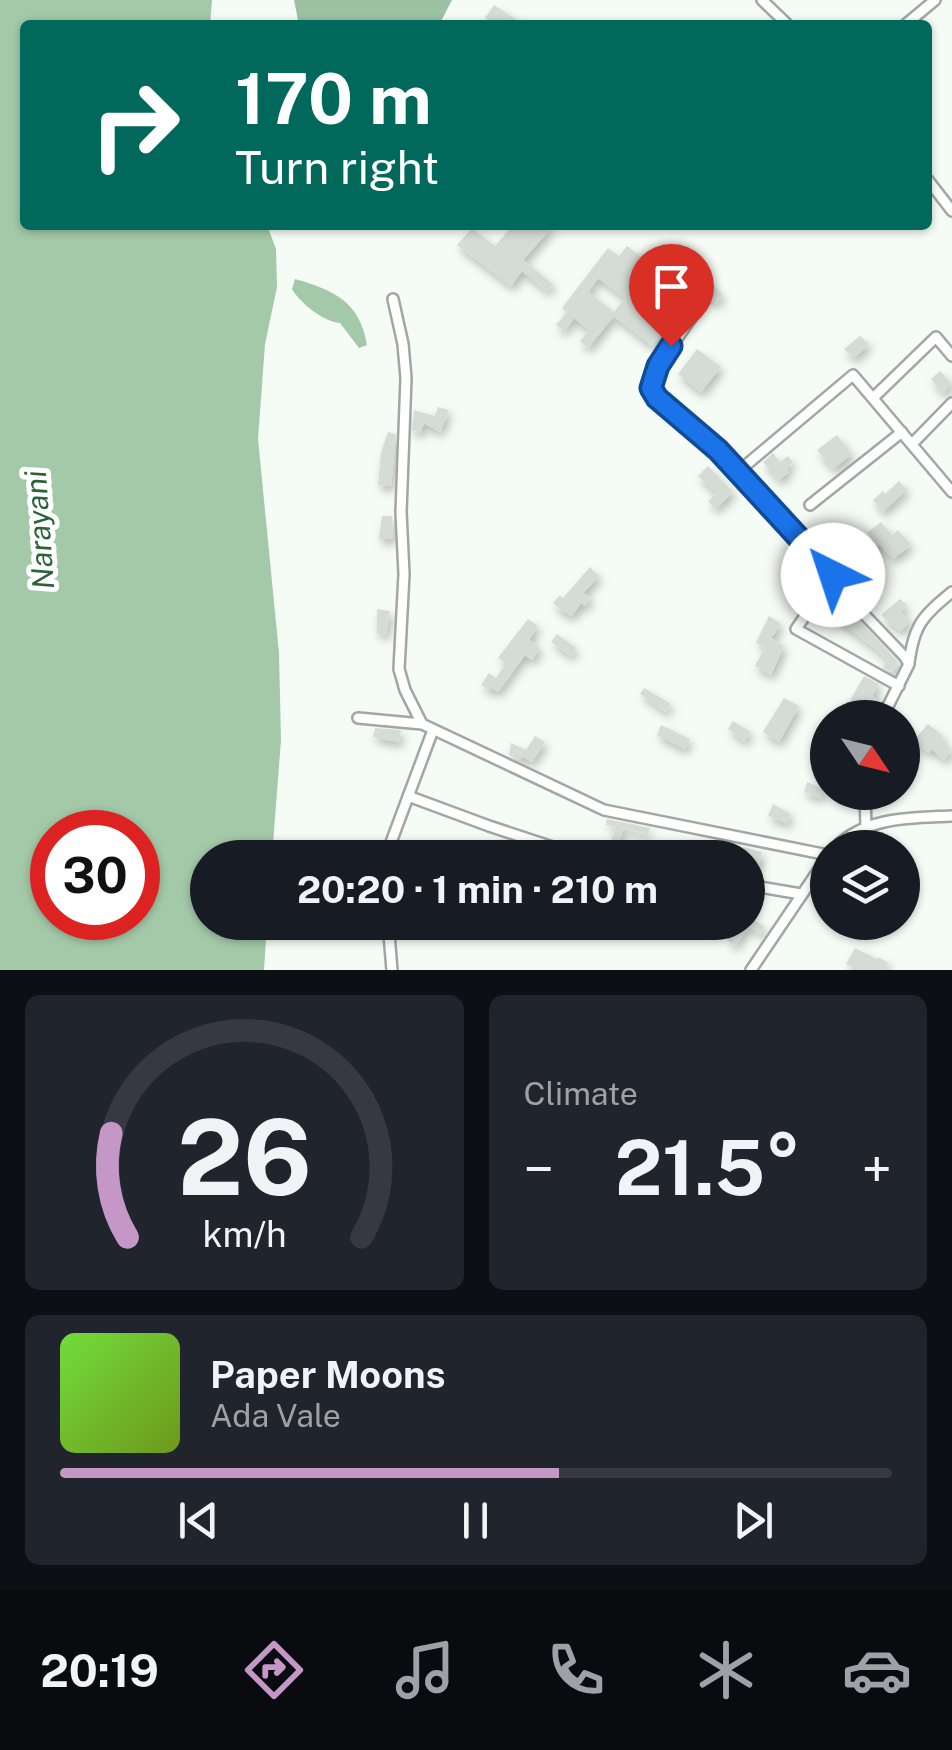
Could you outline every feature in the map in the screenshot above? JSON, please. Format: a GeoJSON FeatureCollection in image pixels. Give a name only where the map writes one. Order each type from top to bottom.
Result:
{"type":"FeatureCollection","features":[{"type":"Feature","properties":{"kind":"street"},"geometry":{"type":"LineString","coordinates":[[762,0],[783,20]]}},
{"type":"Feature","properties":{"kind":"street"},"geometry":{"type":"LineString","coordinates":[[911,20],[935,0]]}},
{"type":"Feature","properties":{"kind":"street"},"geometry":{"type":"LineString","coordinates":[[932,185],[952,212]]}},
{"type":"Feature","properties":{"kind":"street"},"geometry":{"type":"LineString","coordinates":[[393,299],[406,378],[401,512],[404,574],[398,669],[422,724]]}},
{"type":"Feature","properties":{"kind":"street"},"geometry":{"type":"LineString","coordinates":[[696,310],[658,366],[651,388],[657,398],[738,471],[909,664]]}},
{"type":"Feature","properties":{"kind":"street"},"geometry":{"type":"LineString","coordinates":[[872,398],[936,337],[952,356]]}},
{"type":"Feature","properties":{"kind":"street"},"geometry":{"type":"LineString","coordinates":[[738,471],[852,375],[952,492]]}},
{"type":"Feature","properties":{"kind":"street"},"geometry":{"type":"LineString","coordinates":[[912,444],[952,403]]}},
{"type":"Feature","properties":{"kind":"street"},"geometry":{"type":"LineString","coordinates":[[810,505],[902,432]]}},
{"type":"Feature","properties":{"kind":"street"},"geometry":{"type":"LineString","coordinates":[[833,575],[796,629],[899,686]]}},
{"type":"Feature","properties":{"kind":"street"},"geometry":{"type":"LineString","coordinates":[[892,700],[909,664],[915,630],[924,615],[952,592]]}},
{"type":"Feature","properties":{"kind":"street"},"geometry":{"type":"LineString","coordinates":[[358,718],[422,724],[604,810],[810,851]]}},
{"type":"Feature","properties":{"kind":"street"},"geometry":{"type":"LineString","coordinates":[[392,840],[433,730]]}},
{"type":"Feature","properties":{"kind":"street"},"geometry":{"type":"LineString","coordinates":[[408,796],[531,840]]}},
{"type":"Feature","properties":{"kind":"street"},"geometry":{"type":"LineString","coordinates":[[866,810],[866,827]]}},
{"type":"Feature","properties":{"kind":"street"},"geometry":{"type":"LineString","coordinates":[[862,830],[898,818],[952,816]]}},
{"type":"Feature","properties":{"kind":"street"},"geometry":{"type":"LineString","coordinates":[[751,970],[810,881]]}},
{"type":"Feature","properties":{"kind":"street"},"geometry":{"type":"LineString","coordinates":[[765,889],[801,894]]}},
{"type":"Feature","properties":{"kind":"street"},"geometry":{"type":"LineString","coordinates":[[390,940],[392,970]]}},
{"type":"Feature","properties":{"kind":"shaded area"},"geometry":{"type":"Polygon","coordinates":[[[294,0],[452,0],[442,20],[298,20],[294,0]]]}},
{"type":"Feature","properties":{"kind":"water","name":"Narayani"},"geometry":{"type":"Polygon","coordinates":[[[0,0],[212,0],[210,20],[20,20],[20,230],[269,230],[276,249],[277,287],[265,344],[258,439],[279,653],[281,740],[273,840],[190,840],[190,940],[266,940],[264,970],[0,970],[0,0]]]}},
{"type":"Feature","properties":{"kind":"water"},"geometry":{"type":"Polygon","coordinates":[[[295,279],[343,300],[358,318],[367,345],[359,348],[340,323],[306,306],[292,289],[295,279]]]}},
{"type":"Feature","properties":{"kind":"building"},"geometry":{"type":"Polygon","coordinates":[[[494,5],[516,20],[488,20],[485,18],[494,5]]]}},
{"type":"Feature","properties":{"kind":"building"},"geometry":{"type":"Polygon","coordinates":[[[475,230],[495,246],[509,230],[550,230],[523,260],[553,284],[547,291],[522,271],[511,286],[457,245],[475,230]]]}},
{"type":"Feature","properties":{"kind":"building"},"geometry":{"type":"Polygon","coordinates":[[[627,246],[652,265],[648,269],[688,299],[652,346],[614,316],[588,348],[580,341],[589,330],[574,318],[564,331],[556,325],[567,312],[562,308],[608,248],[619,256],[627,246]],[[598,278],[588,292],[614,312],[625,298],[598,278]]]}},
{"type":"Feature","properties":{"kind":"building"},"geometry":{"type":"Polygon","coordinates":[[[708,281],[723,295],[716,304],[701,290],[708,281]]]}},
{"type":"Feature","properties":{"kind":"building"},"geometry":{"type":"Polygon","coordinates":[[[860,336],[869,344],[854,358],[844,349],[860,336]]]}},
{"type":"Feature","properties":{"kind":"building"},"geometry":{"type":"Polygon","coordinates":[[[697,349],[721,367],[701,392],[678,374],[697,349]]]}},
{"type":"Feature","properties":{"kind":"building"},"geometry":{"type":"Polygon","coordinates":[[[940,371],[952,384],[943,393],[931,379],[940,371]]]}},
{"type":"Feature","properties":{"kind":"building"},"geometry":{"type":"Polygon","coordinates":[[[438,407],[449,410],[440,432],[424,423],[420,433],[412,430],[414,410],[435,416],[438,407]]]}},
{"type":"Feature","properties":{"kind":"building"},"geometry":{"type":"Polygon","coordinates":[[[388,432],[396,434],[391,486],[378,485],[388,432]]]}},
{"type":"Feature","properties":{"kind":"building"},"geometry":{"type":"Polygon","coordinates":[[[837,435],[852,454],[833,469],[817,450],[837,435]]]}},
{"type":"Feature","properties":{"kind":"building"},"geometry":{"type":"Polygon","coordinates":[[[773,453],[780,462],[788,456],[793,463],[779,480],[763,462],[773,453]]]}},
{"type":"Feature","properties":{"kind":"building"},"geometry":{"type":"Polygon","coordinates":[[[708,466],[733,492],[715,509],[708,501],[717,493],[698,476],[708,466]]]}},
{"type":"Feature","properties":{"kind":"building"},"geometry":{"type":"Polygon","coordinates":[[[899,481],[907,489],[883,512],[873,500],[899,481]]]}},
{"type":"Feature","properties":{"kind":"building"},"geometry":{"type":"Polygon","coordinates":[[[382,516],[392,516],[393,539],[379,539],[382,516]]]}},
{"type":"Feature","properties":{"kind":"building"},"geometry":{"type":"Polygon","coordinates":[[[881,522],[892,535],[898,530],[911,545],[893,559],[879,544],[871,555],[863,549],[872,538],[867,533],[881,522]]]}},
{"type":"Feature","properties":{"kind":"building"},"geometry":{"type":"Polygon","coordinates":[[[590,567],[599,576],[583,593],[591,598],[585,606],[581,603],[572,616],[553,603],[560,595],[563,598],[590,567]]]}},
{"type":"Feature","properties":{"kind":"building"},"geometry":{"type":"Polygon","coordinates":[[[832,598],[850,610],[898,662],[896,668],[891,672],[883,668],[887,660],[878,651],[824,610],[832,598]]]}},
{"type":"Feature","properties":{"kind":"building"},"geometry":{"type":"Polygon","coordinates":[[[900,599],[907,605],[900,612],[911,621],[900,631],[881,615],[900,599]]]}},
{"type":"Feature","properties":{"kind":"building"},"geometry":{"type":"Polygon","coordinates":[[[377,609],[390,611],[386,635],[377,633],[377,609]]]}},
{"type":"Feature","properties":{"kind":"building"},"geometry":{"type":"Polygon","coordinates":[[[769,616],[781,624],[771,638],[784,646],[771,675],[755,666],[765,647],[756,643],[769,616]]]}},
{"type":"Feature","properties":{"kind":"building"},"geometry":{"type":"Polygon","coordinates":[[[528,619],[538,626],[529,640],[540,648],[532,660],[525,655],[498,692],[481,685],[489,673],[496,678],[506,663],[498,658],[528,619]]]}},
{"type":"Feature","properties":{"kind":"building"},"geometry":{"type":"Polygon","coordinates":[[[557,634],[576,648],[571,656],[551,642],[557,634]]]}},
{"type":"Feature","properties":{"kind":"building"},"geometry":{"type":"Polygon","coordinates":[[[864,676],[879,684],[872,696],[876,700],[850,700],[864,676]]]}},
{"type":"Feature","properties":{"kind":"building"},"geometry":{"type":"Polygon","coordinates":[[[644,688],[671,704],[666,712],[640,694],[644,688]]]}},
{"type":"Feature","properties":{"kind":"building"},"geometry":{"type":"Polygon","coordinates":[[[784,698],[799,706],[779,742],[763,732],[784,698]]]}},
{"type":"Feature","properties":{"kind":"building"},"geometry":{"type":"Polygon","coordinates":[[[733,721],[751,732],[744,741],[728,729],[733,721]]]}},
{"type":"Feature","properties":{"kind":"building"},"geometry":{"type":"Polygon","coordinates":[[[928,724],[952,750],[944,760],[932,749],[929,753],[920,746],[920,733],[928,724]]]}},
{"type":"Feature","properties":{"kind":"building"},"geometry":{"type":"Polygon","coordinates":[[[661,725],[690,739],[685,749],[657,735],[661,725]]]}},
{"type":"Feature","properties":{"kind":"building"},"geometry":{"type":"Polygon","coordinates":[[[375,728],[401,730],[399,742],[373,737],[375,728]]]}},
{"type":"Feature","properties":{"kind":"building"},"geometry":{"type":"Polygon","coordinates":[[[535,736],[545,742],[532,762],[509,755],[511,743],[526,750],[535,736]]]}},
{"type":"Feature","properties":{"kind":"building"},"geometry":{"type":"Polygon","coordinates":[[[773,804],[791,814],[787,823],[768,816],[773,804]]]}},
{"type":"Feature","properties":{"kind":"building"},"geometry":{"type":"Polygon","coordinates":[[[607,819],[650,828],[648,834],[623,828],[619,840],[611,840],[616,827],[606,825],[607,819]]]}},
{"type":"Feature","properties":{"kind":"building"},"geometry":{"type":"Polygon","coordinates":[[[855,948],[889,963],[884,970],[859,970],[846,964],[855,948]]]}},
{"type":"Feature","properties":{"kind":"route"},"geometry":{"type":"LineString","coordinates":[[671,346],[653,377],[651,388],[657,398],[718,450],[833,575]]}}]}
